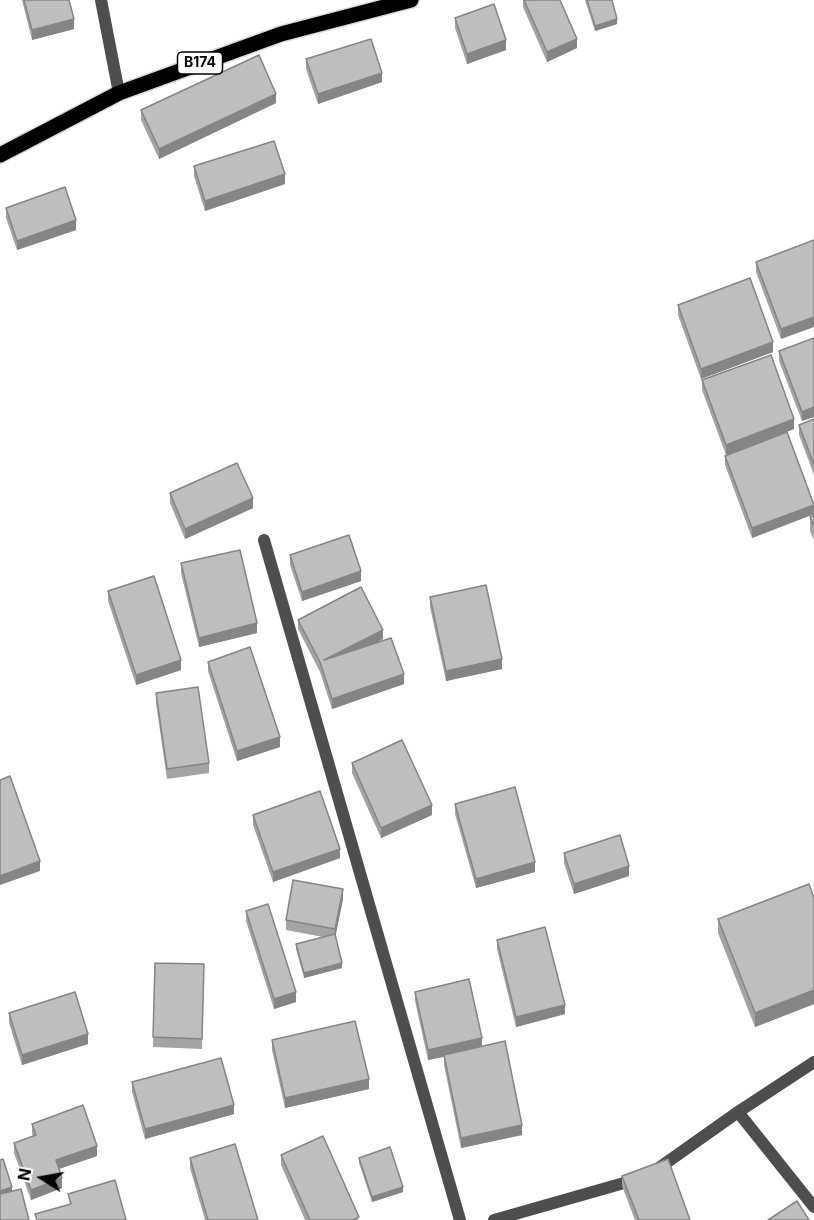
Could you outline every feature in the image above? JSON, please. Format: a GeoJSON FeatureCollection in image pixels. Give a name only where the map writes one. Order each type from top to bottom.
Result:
{"type":"FeatureCollection","features":[{"type":"Feature","properties":{"kind":"main road","name":"B174"},"geometry":{"type":"LineString","coordinates":[[0,155],[119,93],[281,34],[411,0]]}},
{"type":"Feature","properties":{"kind":"street"},"geometry":{"type":"LineString","coordinates":[[101,0],[119,93]]}},
{"type":"Feature","properties":{"kind":"street"},"geometry":{"type":"LineString","coordinates":[[264,540],[460,1220]]}},
{"type":"Feature","properties":{"kind":"street"},"geometry":{"type":"LineString","coordinates":[[494,1220],[647,1177],[738,1112],[814,1062]]}},
{"type":"Feature","properties":{"kind":"street"},"geometry":{"type":"LineString","coordinates":[[738,1112],[814,1207]]}},
{"type":"Feature","properties":{"kind":"building"},"geometry":{"type":"Polygon","coordinates":[[[24,0],[69,0],[74,19],[32,30],[24,0]]]}},
{"type":"Feature","properties":{"kind":"building"},"geometry":{"type":"Polygon","coordinates":[[[524,0],[560,0],[577,39],[547,52],[524,0]]]}},
{"type":"Feature","properties":{"kind":"building"},"geometry":{"type":"Polygon","coordinates":[[[587,0],[612,0],[617,19],[595,26],[587,0]]]}},
{"type":"Feature","properties":{"kind":"building"},"geometry":{"type":"Polygon","coordinates":[[[494,4],[506,40],[467,54],[455,18],[494,4]]]}},
{"type":"Feature","properties":{"kind":"building"},"geometry":{"type":"Polygon","coordinates":[[[371,39],[382,73],[318,94],[306,59],[371,39]]]}},
{"type":"Feature","properties":{"kind":"building"},"geometry":{"type":"Polygon","coordinates":[[[259,55],[276,94],[159,149],[141,110],[259,55]]]}},
{"type":"Feature","properties":{"kind":"building"},"geometry":{"type":"Polygon","coordinates":[[[274,141],[285,174],[205,201],[194,166],[274,141]]]}},
{"type":"Feature","properties":{"kind":"building"},"geometry":{"type":"Polygon","coordinates":[[[65,187],[76,220],[17,241],[6,208],[65,187]]]}},
{"type":"Feature","properties":{"kind":"building"},"geometry":{"type":"Polygon","coordinates":[[[814,240],[814,317],[781,329],[756,262],[814,240]]]}},
{"type":"Feature","properties":{"kind":"building"},"geometry":{"type":"Polygon","coordinates":[[[750,278],[773,342],[701,369],[678,305],[750,278]]]}},
{"type":"Feature","properties":{"kind":"building"},"geometry":{"type":"Polygon","coordinates":[[[814,338],[814,407],[802,412],[779,351],[814,338]]]}},
{"type":"Feature","properties":{"kind":"building"},"geometry":{"type":"Polygon","coordinates":[[[771,355],[794,419],[726,445],[702,380],[771,355]]]}},
{"type":"Feature","properties":{"kind":"building"},"geometry":{"type":"Polygon","coordinates":[[[814,419],[814,465],[799,425],[814,419]]]}},
{"type":"Feature","properties":{"kind":"building"},"geometry":{"type":"Polygon","coordinates":[[[787,432],[814,505],[752,528],[725,456],[787,432]]]}},
{"type":"Feature","properties":{"kind":"building"},"geometry":{"type":"Polygon","coordinates":[[[237,463],[253,498],[185,529],[170,493],[237,463]]]}},
{"type":"Feature","properties":{"kind":"building"},"geometry":{"type":"Polygon","coordinates":[[[349,535],[361,571],[302,592],[290,555],[349,535]]]}},
{"type":"Feature","properties":{"kind":"building"},"geometry":{"type":"Polygon","coordinates":[[[240,550],[257,623],[199,638],[181,563],[240,550]]]}},
{"type":"Feature","properties":{"kind":"building"},"geometry":{"type":"Polygon","coordinates":[[[154,576],[181,660],[136,675],[108,591],[154,576]]]}},
{"type":"Feature","properties":{"kind":"building"},"geometry":{"type":"Polygon","coordinates":[[[486,585],[502,659],[446,671],[430,597],[486,585]]]}},
{"type":"Feature","properties":{"kind":"building"},"geometry":{"type":"Polygon","coordinates":[[[361,587],[383,630],[324,660],[391,638],[404,674],[332,699],[320,662],[298,620],[361,587]]]}},
{"type":"Feature","properties":{"kind":"building"},"geometry":{"type":"Polygon","coordinates":[[[250,647],[280,737],[237,751],[208,662],[250,647]]]}},
{"type":"Feature","properties":{"kind":"building"},"geometry":{"type":"Polygon","coordinates":[[[198,687],[209,763],[167,769],[156,693],[198,687]]]}},
{"type":"Feature","properties":{"kind":"building"},"geometry":{"type":"Polygon","coordinates":[[[402,740],[432,805],[381,828],[352,763],[402,740]]]}},
{"type":"Feature","properties":{"kind":"building"},"geometry":{"type":"Polygon","coordinates":[[[10,776],[40,861],[0,876],[0,780],[10,776]]]}},
{"type":"Feature","properties":{"kind":"building"},"geometry":{"type":"Polygon","coordinates":[[[515,787],[535,862],[476,879],[455,804],[515,787]]]}},
{"type":"Feature","properties":{"kind":"building"},"geometry":{"type":"Polygon","coordinates":[[[320,791],[340,849],[273,872],[253,815],[320,791]]]}},
{"type":"Feature","properties":{"kind":"building"},"geometry":{"type":"Polygon","coordinates":[[[620,835],[629,866],[574,884],[564,853],[620,835]]]}},
{"type":"Feature","properties":{"kind":"building"},"geometry":{"type":"Polygon","coordinates":[[[293,880],[343,889],[335,929],[286,920],[293,880]]]}},
{"type":"Feature","properties":{"kind":"building"},"geometry":{"type":"Polygon","coordinates":[[[809,884],[814,898],[814,990],[755,1013],[718,919],[809,884]]]}},
{"type":"Feature","properties":{"kind":"building"},"geometry":{"type":"Polygon","coordinates":[[[268,904],[296,992],[274,999],[246,911],[268,904]]]}},
{"type":"Feature","properties":{"kind":"building"},"geometry":{"type":"Polygon","coordinates":[[[545,927],[565,1005],[516,1017],[497,940],[545,927]]]}},
{"type":"Feature","properties":{"kind":"building"},"geometry":{"type":"Polygon","coordinates":[[[335,934],[342,963],[304,973],[296,944],[335,934]]]}},
{"type":"Feature","properties":{"kind":"building"},"geometry":{"type":"Polygon","coordinates":[[[155,963],[204,964],[202,1039],[153,1037],[155,963]]]}},
{"type":"Feature","properties":{"kind":"building"},"geometry":{"type":"Polygon","coordinates":[[[469,979],[482,1038],[428,1050],[415,992],[469,979]]]}},
{"type":"Feature","properties":{"kind":"building"},"geometry":{"type":"Polygon","coordinates":[[[75,992],[88,1034],[22,1055],[9,1013],[75,992]]]}},
{"type":"Feature","properties":{"kind":"building"},"geometry":{"type":"Polygon","coordinates":[[[355,1021],[369,1079],[285,1098],[272,1040],[355,1021]]]}},
{"type":"Feature","properties":{"kind":"building"},"geometry":{"type":"Polygon","coordinates":[[[505,1041],[522,1125],[461,1138],[444,1055],[505,1041]]]}},
{"type":"Feature","properties":{"kind":"building"},"geometry":{"type":"Polygon","coordinates":[[[221,1058],[234,1105],[145,1129],[132,1082],[221,1058]]]}},
{"type":"Feature","properties":{"kind":"building"},"geometry":{"type":"Polygon","coordinates":[[[83,1105],[97,1146],[56,1160],[62,1178],[31,1190],[14,1143],[36,1135],[32,1124],[83,1105]]]}},
{"type":"Feature","properties":{"kind":"building"},"geometry":{"type":"Polygon","coordinates":[[[323,1136],[359,1217],[353,1220],[310,1220],[281,1155],[323,1136]]]}},
{"type":"Feature","properties":{"kind":"building"},"geometry":{"type":"Polygon","coordinates":[[[235,1144],[258,1220],[208,1220],[190,1158],[235,1144]]]}},
{"type":"Feature","properties":{"kind":"building"},"geometry":{"type":"Polygon","coordinates":[[[390,1147],[403,1187],[372,1197],[359,1158],[390,1147]]]}},
{"type":"Feature","properties":{"kind":"building"},"geometry":{"type":"Polygon","coordinates":[[[3,1159],[12,1187],[0,1191],[0,1160],[3,1159]]]}},
{"type":"Feature","properties":{"kind":"building"},"geometry":{"type":"Polygon","coordinates":[[[668,1159],[690,1220],[639,1220],[622,1176],[668,1159]]]}},
{"type":"Feature","properties":{"kind":"building"},"geometry":{"type":"Polygon","coordinates":[[[115,1180],[126,1220],[37,1220],[35,1214],[71,1204],[68,1194],[115,1180]]]}},
{"type":"Feature","properties":{"kind":"building"},"geometry":{"type":"Polygon","coordinates":[[[21,1189],[29,1220],[0,1220],[0,1194],[21,1189]]]}},
{"type":"Feature","properties":{"kind":"building"},"geometry":{"type":"Polygon","coordinates":[[[797,1201],[809,1220],[768,1220],[797,1201]]]}}]}
